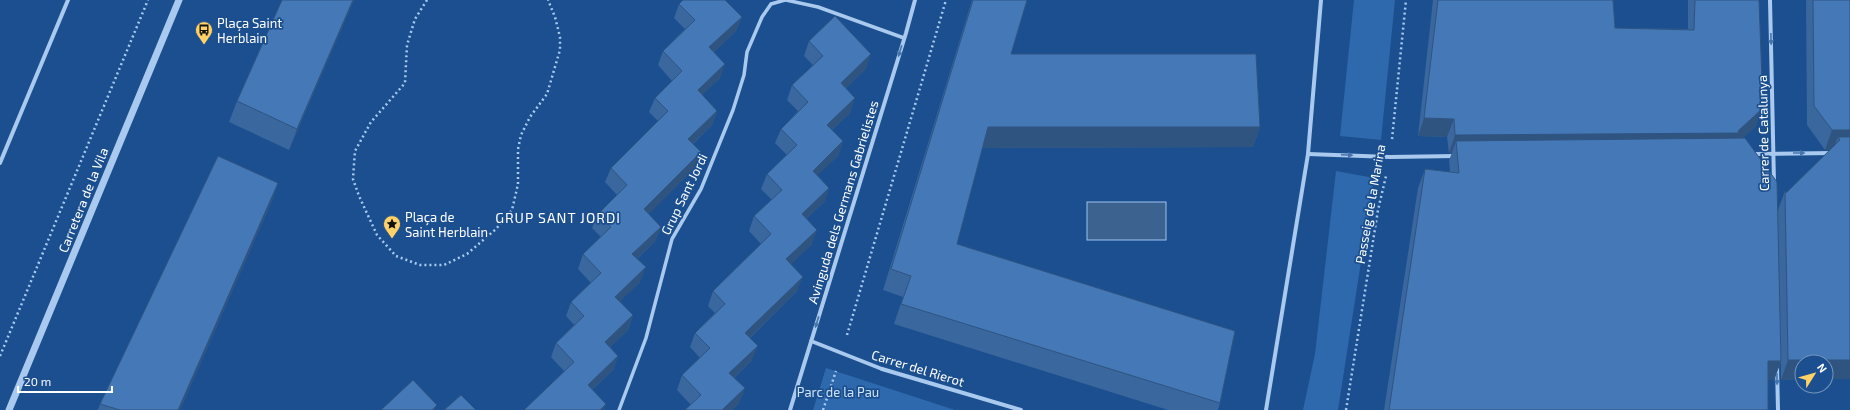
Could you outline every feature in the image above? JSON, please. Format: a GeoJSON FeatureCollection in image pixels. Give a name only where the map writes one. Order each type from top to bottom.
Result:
{"type":"FeatureCollection","features":[{"type":"Feature","properties":{"kind":"street"},"geometry":{"type":"LineString","coordinates":[[0,163],[68,0]]}},
{"type":"Feature","properties":{"kind":"street","name":"Carretera de la Vila"},"geometry":{"type":"LineString","coordinates":[[9,410],[179,0]]}},
{"type":"Feature","properties":{"kind":"street","name":"Grup Sant Jordi"},"geometry":{"type":"LineString","coordinates":[[619,410],[646,338],[672,239],[701,189],[733,110],[744,75],[747,52],[762,16],[771,4],[785,0],[818,7],[904,38]]}},
{"type":"Feature","properties":{"kind":"street","name":"Avinguda dels Germans Gabrielistes"},"geometry":{"type":"LineString","coordinates":[[790,410],[904,38],[914,0]]}},
{"type":"Feature","properties":{"kind":"street"},"geometry":{"type":"LineString","coordinates":[[1266,410],[1308,154],[1321,0]]}},
{"type":"Feature","properties":{"kind":"street","name":"Carrer de Catalunya"},"geometry":{"type":"LineString","coordinates":[[1770,0],[1774,184]]}},
{"type":"Feature","properties":{"kind":"street"},"geometry":{"type":"LineString","coordinates":[[1749,154],[1835,153]]}},
{"type":"Feature","properties":{"kind":"street"},"geometry":{"type":"LineString","coordinates":[[1308,154],[1390,157],[1462,156]]}},
{"type":"Feature","properties":{"kind":"street","name":"Carrer del Rierot"},"geometry":{"type":"LineString","coordinates":[[811,341],[882,369],[1022,410]]}},
{"type":"Feature","properties":{"kind":"street"},"geometry":{"type":"LineString","coordinates":[[1777,363],[1778,410]]}},
{"type":"Feature","properties":{"kind":"path"},"geometry":{"type":"LineString","coordinates":[[0,356],[148,0]]}},
{"type":"Feature","properties":{"kind":"path"},"geometry":{"type":"LineString","coordinates":[[428,0],[415,19],[407,45],[405,83],[371,122],[355,151],[353,179],[377,235],[396,256],[420,266],[444,265],[468,254],[496,229],[512,210],[518,184],[518,149],[521,134],[530,117],[547,94],[560,50],[560,37],[555,17],[548,0]]}},
{"type":"Feature","properties":{"kind":"path"},"geometry":{"type":"LineString","coordinates":[[823,410],[842,353],[946,0]]}},
{"type":"Feature","properties":{"kind":"path","name":"Passeig de la Marina"},"geometry":{"type":"LineString","coordinates":[[1346,410],[1378,210],[1390,157],[1406,0]]}},
{"type":"Feature","properties":{"kind":"green space"},"geometry":{"type":"Polygon","coordinates":[[[1354,0],[1395,0],[1381,140],[1340,136],[1354,0]]]}},
{"type":"Feature","properties":{"kind":"green space"},"geometry":{"type":"Polygon","coordinates":[[[1336,171],[1374,178],[1338,410],[1303,410],[1315,354],[1336,171]]]}},
{"type":"Feature","properties":{"kind":"green space","name":"Parc de la Pau"},"geometry":{"type":"Polygon","coordinates":[[[826,368],[955,410],[813,410],[826,368]]]}},
{"type":"Feature","properties":{"kind":"shaded area"},"geometry":{"type":"Polygon","coordinates":[[[1087,202],[1166,202],[1166,240],[1087,240],[1087,202]]]}},
{"type":"Feature","properties":{"kind":"building"},"geometry":{"type":"Polygon","coordinates":[[[282,0],[353,0],[297,129],[237,101],[282,0]]]}},
{"type":"Feature","properties":{"kind":"building"},"geometry":{"type":"Polygon","coordinates":[[[683,0],[725,0],[742,17],[709,47],[725,64],[698,90],[717,111],[688,139],[701,152],[644,209],[661,227],[632,254],[646,267],[615,297],[633,315],[605,342],[618,356],[588,385],[606,404],[600,410],[524,410],[574,362],[556,343],[584,316],[571,302],[601,273],[583,254],[611,227],[598,214],[627,185],[611,168],[668,111],[655,98],[682,71],[663,51],[695,20],[679,4],[683,0]]]}},
{"type":"Feature","properties":{"kind":"building"},"geometry":{"type":"Polygon","coordinates":[[[973,0],[1027,0],[1011,54],[1256,54],[1260,127],[988,127],[957,244],[1235,331],[1220,403],[901,304],[911,276],[891,269],[973,0]]]}},
{"type":"Feature","properties":{"kind":"building"},"geometry":{"type":"Polygon","coordinates":[[[1438,0],[1613,0],[1615,28],[1694,30],[1695,0],[1759,0],[1763,108],[1738,131],[1739,133],[1455,135],[1454,119],[1424,118],[1438,0]]]}},
{"type":"Feature","properties":{"kind":"building"},"geometry":{"type":"Polygon","coordinates":[[[1813,0],[1850,0],[1850,130],[1832,130],[1814,106],[1813,0]]]}},
{"type":"Feature","properties":{"kind":"building"},"geometry":{"type":"Polygon","coordinates":[[[835,16],[871,54],[841,83],[855,98],[827,125],[843,141],[813,171],[829,188],[802,214],[817,230],[786,259],[803,277],[745,333],[758,346],[729,373],[745,388],[722,410],[685,410],[701,395],[682,375],[710,348],[695,333],[725,304],[713,291],[771,234],[754,216],[782,190],[767,174],[797,145],[781,129],[808,102],[792,85],[823,56],[809,41],[835,16]]]}},
{"type":"Feature","properties":{"kind":"building"},"geometry":{"type":"Polygon","coordinates":[[[1838,137],[1850,137],[1850,360],[1834,360],[1834,354],[1794,354],[1794,360],[1788,360],[1785,191],[1786,193],[1840,140],[1838,137]]]}},
{"type":"Feature","properties":{"kind":"building"},"geometry":{"type":"Polygon","coordinates":[[[1745,138],[1777,182],[1781,361],[1768,361],[1768,410],[1389,410],[1425,169],[1459,173],[1456,141],[1745,138]]]}},
{"type":"Feature","properties":{"kind":"building"},"geometry":{"type":"Polygon","coordinates":[[[218,156],[278,183],[178,410],[120,410],[100,404],[218,156]]]}},
{"type":"Feature","properties":{"kind":"building"},"geometry":{"type":"Polygon","coordinates":[[[413,380],[437,405],[432,410],[381,410],[413,380]]]}},
{"type":"Feature","properties":{"kind":"building"},"geometry":{"type":"Polygon","coordinates":[[[461,395],[476,410],[444,410],[461,395]]]}},
{"type":"Feature","properties":{"kind":"place","name":"Plaça Saint Herblain"},"geometry":{"type":"Point","coordinates":[204,45]}},
{"type":"Feature","properties":{"kind":"place","name":"Plaça de Saint Herblain"},"geometry":{"type":"Point","coordinates":[392,239]}},
{"type":"Feature","properties":{"kind":"district","name":"GRUP SANT JORDI"},"geometry":{"type":"Point","coordinates":[558,217]}}]}
